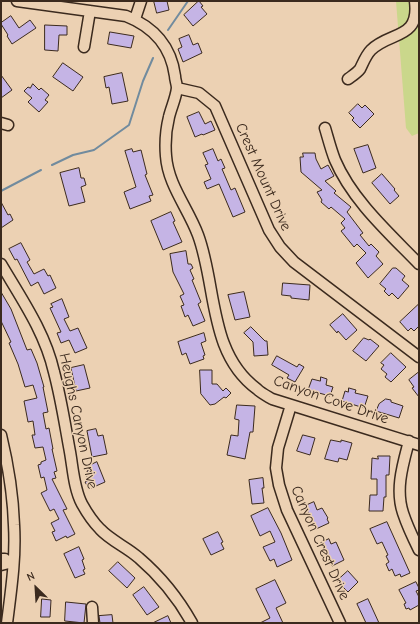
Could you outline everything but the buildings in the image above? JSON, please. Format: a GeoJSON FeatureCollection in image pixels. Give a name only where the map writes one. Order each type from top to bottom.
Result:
{"type":"FeatureCollection","features":[{"type":"Feature","properties":{"kind":"street","name":"Canyon Cove Drive"},"geometry":{"type":"LineString","coordinates":[[17,1],[126,16],[152,31],[163,42],[173,64],[177,88],[168,118],[166,134],[166,156],[172,183],[190,218],[205,257],[220,334],[231,361],[243,377],[257,390],[272,399],[419,445]]}},
{"type":"Feature","properties":{"kind":"street"},"geometry":{"type":"LineString","coordinates":[[135,20],[141,1]]}},
{"type":"Feature","properties":{"kind":"street"},"geometry":{"type":"LineString","coordinates":[[348,79],[359,70],[370,50],[413,27],[416,19],[415,1]]}},
{"type":"Feature","properties":{"kind":"street"},"geometry":{"type":"LineString","coordinates":[[84,47],[90,11]]}},
{"type":"Feature","properties":{"kind":"street","name":"Crest Mount Drive"},"geometry":{"type":"LineString","coordinates":[[177,88],[199,93],[215,106],[269,230],[280,247],[294,262],[419,357]]}},
{"type":"Feature","properties":{"kind":"street"},"geometry":{"type":"LineString","coordinates":[[325,128],[335,159],[352,190],[391,235],[419,264]]}},
{"type":"Feature","properties":{"kind":"street","name":"Heughs Canyon Drive"},"geometry":{"type":"LineString","coordinates":[[1,264],[35,321],[54,369],[74,478],[81,503],[100,529],[152,570],[173,593],[192,623]]}},
{"type":"Feature","properties":{"kind":"street","name":"Canyon Crest Drive"},"geometry":{"type":"LineString","coordinates":[[291,405],[278,448],[276,468],[278,486],[287,510],[340,623]]}},
{"type":"Feature","properties":{"kind":"street"},"geometry":{"type":"LineString","coordinates":[[1,435],[10,480],[14,526],[6,563],[7,623]]}},
{"type":"Feature","properties":{"kind":"street"},"geometry":{"type":"LineString","coordinates":[[409,441],[400,476],[400,500],[402,511],[419,550]]}},
{"type":"Feature","properties":{"kind":"street"},"geometry":{"type":"LineString","coordinates":[[92,607],[93,623]]}},
{"type":"Feature","properties":{"kind":"green space"},"geometry":{"type":"Polygon","coordinates":[[[396,1],[419,1],[419,133],[412,136],[406,128],[396,1]]]}},
{"type":"Feature","properties":{"kind":"waterway"},"geometry":{"type":"LineString","coordinates":[[168,30],[188,1]]}},
{"type":"Feature","properties":{"kind":"waterway"},"geometry":{"type":"LineString","coordinates":[[52,165],[73,155],[94,150],[129,125],[143,81],[153,58]]}},
{"type":"Feature","properties":{"kind":"waterway"},"geometry":{"type":"LineString","coordinates":[[1,191],[41,170]]}}]}
